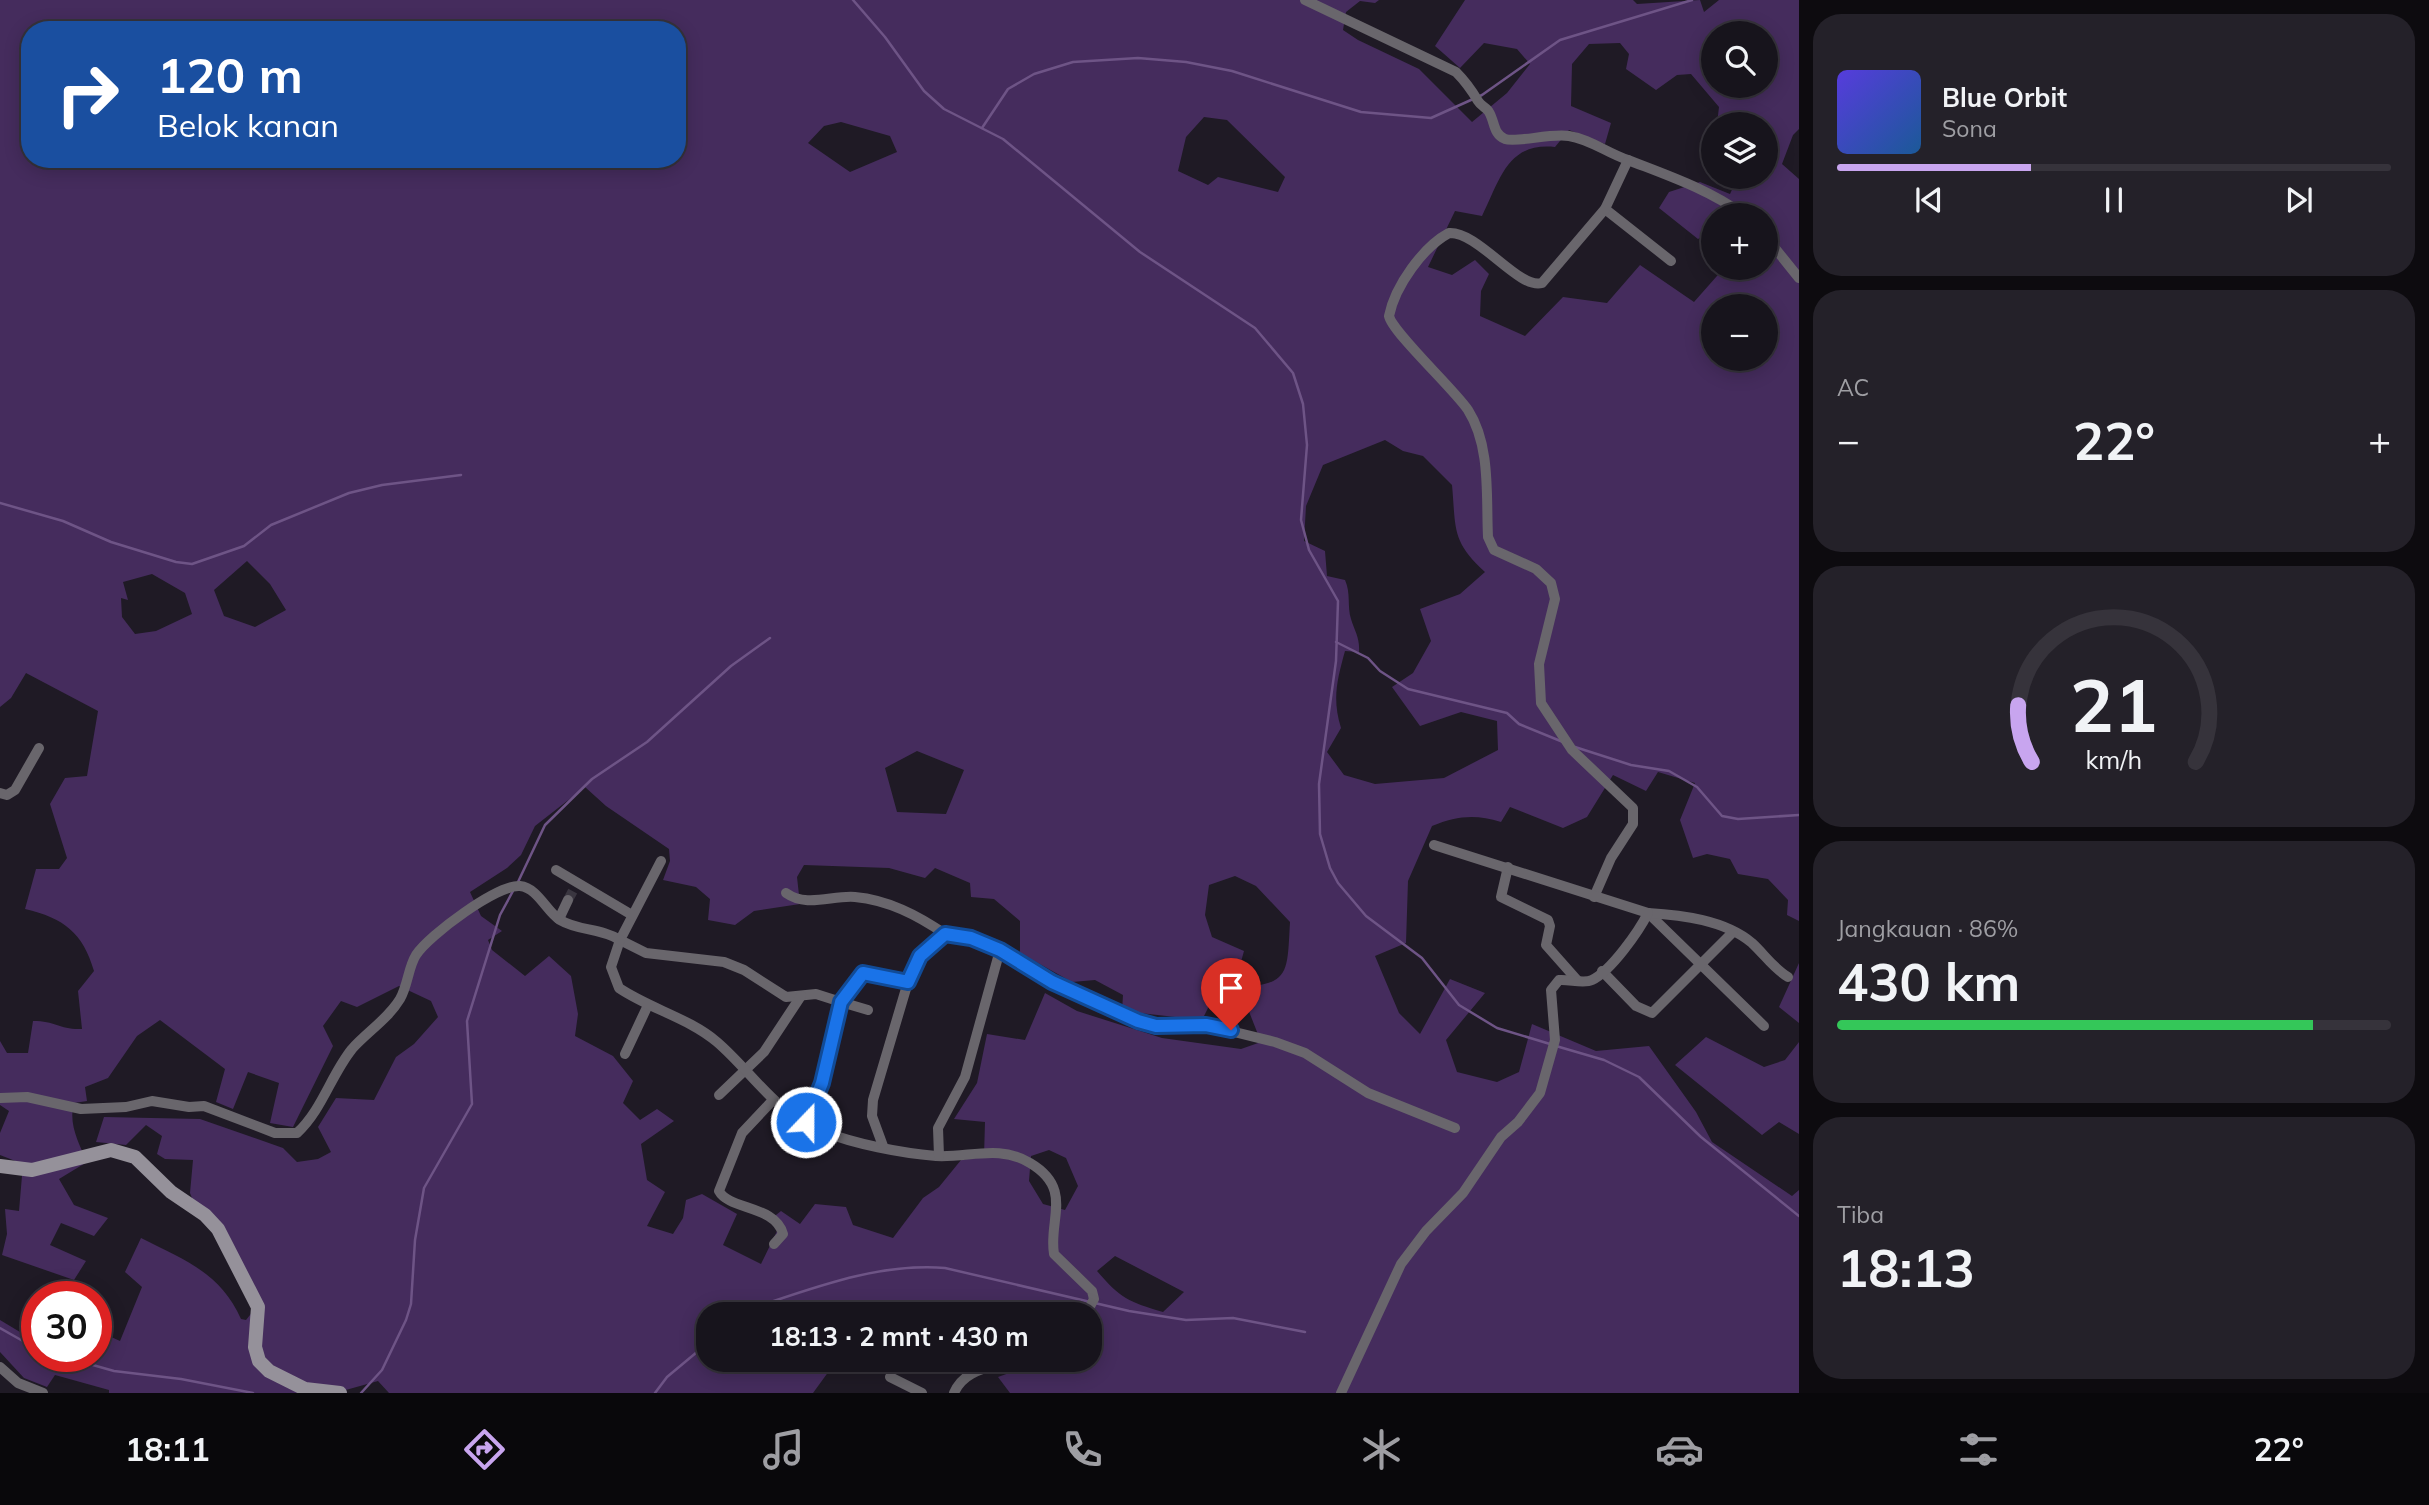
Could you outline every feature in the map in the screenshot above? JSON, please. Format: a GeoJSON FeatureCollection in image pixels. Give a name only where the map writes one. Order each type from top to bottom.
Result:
{"type":"FeatureCollection","features":[{"type":"Feature","properties":{"kind":"street"},"geometry":{"type":"LineString","coordinates":[[1305,0],[1456,72],[1472,87],[1479,103],[1489,111],[1496,132],[1502,138],[1515,140],[1561,134],[1584,138],[1628,160],[1684,180],[1727,203]]}},
{"type":"Feature","properties":{"kind":"street"},"geometry":{"type":"LineString","coordinates":[[1594,897],[1635,814],[1633,808],[1572,750],[1541,703],[1539,664],[1555,599],[1551,583],[1536,569],[1493,550],[1488,537],[1482,443],[1469,412],[1445,381],[1393,328],[1389,316],[1405,279],[1429,247],[1449,233],[1462,236],[1528,281],[1539,285],[1567,257],[1605,209],[1628,160]]}},
{"type":"Feature","properties":{"kind":"street"},"geometry":{"type":"LineString","coordinates":[[1605,209],[1671,261]]}},
{"type":"Feature","properties":{"kind":"street"},"geometry":{"type":"LineString","coordinates":[[1778,252],[1799,278]]}},
{"type":"Feature","properties":{"kind":"street"},"geometry":{"type":"LineString","coordinates":[[0,793],[7,795],[15,790],[39,748]]}},
{"type":"Feature","properties":{"kind":"street"},"geometry":{"type":"LineString","coordinates":[[1434,845],[1648,913],[1689,918],[1733,932],[1754,945],[1764,958],[1788,977]]}},
{"type":"Feature","properties":{"kind":"street"},"geometry":{"type":"LineString","coordinates":[[661,861],[611,960],[614,979],[619,988],[699,1029],[716,1041],[774,1100],[820,1131],[905,1153],[939,1156],[1005,1152],[1031,1163],[1048,1180],[1055,1194],[1058,1211],[1054,1254],[1085,1282],[1090,1302]]}},
{"type":"Feature","properties":{"kind":"street"},"geometry":{"type":"LineString","coordinates":[[1508,867],[1501,897],[1548,920],[1550,926],[1546,945],[1577,980]]}},
{"type":"Feature","properties":{"kind":"street"},"geometry":{"type":"LineString","coordinates":[[556,870],[576,885],[632,915]]}},
{"type":"Feature","properties":{"kind":"street"},"geometry":{"type":"LineString","coordinates":[[0,1098],[27,1097],[81,1109],[117,1108],[152,1101],[182,1107],[204,1106],[275,1133],[297,1133],[313,1114],[351,1050],[399,1000],[412,962],[426,943],[506,887],[522,886],[530,889],[559,919],[597,929],[646,953],[724,962],[744,970],[781,996],[816,994],[868,1010]]}},
{"type":"Feature","properties":{"kind":"street"},"geometry":{"type":"LineString","coordinates":[[786,893],[801,900],[854,897],[909,911],[945,934],[971,938],[1000,950],[1052,982],[1114,1013],[1156,1026],[1206,1025],[1275,1042],[1305,1053],[1368,1093],[1455,1128]]}},
{"type":"Feature","properties":{"kind":"street"},"geometry":{"type":"LineString","coordinates":[[559,919],[568,900]]}},
{"type":"Feature","properties":{"kind":"street"},"geometry":{"type":"LineString","coordinates":[[1648,913],[1764,1026]]}},
{"type":"Feature","properties":{"kind":"street"},"geometry":{"type":"LineString","coordinates":[[1341,1393],[1401,1264],[1426,1231],[1463,1192],[1501,1137],[1518,1122],[1540,1093],[1554,1044],[1550,990],[1559,980],[1591,981],[1619,954],[1648,913]]}},
{"type":"Feature","properties":{"kind":"street"},"geometry":{"type":"LineString","coordinates":[[1602,971],[1636,1006],[1649,1014],[1733,932]]}},
{"type":"Feature","properties":{"kind":"street"},"geometry":{"type":"LineString","coordinates":[[883,1146],[872,1116],[873,1100],[908,982],[920,956],[945,934]]}},
{"type":"Feature","properties":{"kind":"street"},"geometry":{"type":"LineString","coordinates":[[939,1156],[938,1128],[965,1077],[1000,950]]}},
{"type":"Feature","properties":{"kind":"street"},"geometry":{"type":"LineString","coordinates":[[806,1122],[822,1083],[841,1002],[863,973],[908,982]]}},
{"type":"Feature","properties":{"kind":"street"},"geometry":{"type":"LineString","coordinates":[[719,1095],[775,1037],[800,996]]}},
{"type":"Feature","properties":{"kind":"street"},"geometry":{"type":"LineString","coordinates":[[625,1054],[648,1005]]}},
{"type":"Feature","properties":{"kind":"street"},"geometry":{"type":"LineString","coordinates":[[774,1100],[743,1133],[719,1191],[731,1201],[753,1206],[778,1225],[783,1234],[774,1244]]}},
{"type":"Feature","properties":{"kind":"street"},"geometry":{"type":"LineString","coordinates":[[0,1166],[32,1170],[111,1150],[135,1157],[171,1192],[205,1214],[218,1229],[258,1307],[255,1347],[259,1361],[269,1371],[305,1388],[340,1393]]}},
{"type":"Feature","properties":{"kind":"street"},"geometry":{"type":"LineString","coordinates":[[0,1367],[18,1384],[43,1393]]}},
{"type":"Feature","properties":{"kind":"street"},"geometry":{"type":"LineString","coordinates":[[954,1393],[959,1381],[974,1372]]}},
{"type":"Feature","properties":{"kind":"street"},"geometry":{"type":"LineString","coordinates":[[890,1377],[922,1393]]}},
{"type":"Feature","properties":{"kind":"shaded area"},"geometry":{"type":"Polygon","coordinates":[[[0,0],[1379,0],[1375,3],[1360,1],[1346,12],[1343,30],[1419,69],[1472,122],[1507,93],[1530,64],[1517,49],[1484,43],[1460,68],[1435,46],[1465,0],[1633,0],[1637,4],[1700,0],[1704,12],[1719,0],[1799,0],[1799,129],[1793,135],[1782,164],[1799,179],[1799,921],[1787,915],[1788,900],[1768,879],[1738,874],[1730,859],[1707,854],[1693,858],[1680,820],[1695,783],[1658,772],[1646,791],[1613,775],[1587,817],[1563,828],[1510,807],[1501,822],[1466,817],[1432,826],[1408,881],[1406,943],[1375,956],[1399,1013],[1420,1034],[1450,979],[1485,993],[1446,1040],[1457,1072],[1497,1082],[1519,1072],[1532,1024],[1596,1051],[1649,1046],[1696,1112],[1712,1142],[1792,1196],[1799,1190],[1799,1393],[1010,1393],[998,1377],[1012,1372],[1102,1372],[1102,1302],[696,1302],[696,1372],[828,1372],[813,1393],[389,1393],[378,1381],[335,1393],[109,1393],[109,1390],[55,1375],[47,1387],[24,1378],[0,1352],[0,1320],[21,1333],[21,1372],[112,1372],[112,1337],[120,1341],[142,1287],[125,1272],[141,1238],[199,1269],[223,1290],[241,1319],[246,1320],[254,1310],[237,1260],[194,1203],[190,1193],[193,1160],[165,1159],[157,1154],[162,1136],[146,1125],[126,1145],[96,1142],[104,1117],[200,1119],[283,1148],[297,1162],[318,1159],[331,1152],[318,1127],[336,1098],[374,1100],[396,1057],[414,1044],[438,1017],[431,1001],[399,986],[357,1007],[341,1001],[323,1026],[333,1046],[293,1127],[270,1123],[279,1083],[248,1072],[233,1109],[216,1102],[225,1069],[160,1020],[137,1036],[108,1078],[85,1087],[87,1101],[74,1103],[73,1126],[87,1162],[59,1179],[74,1205],[108,1218],[94,1236],[61,1223],[50,1245],[86,1261],[74,1280],[2,1255],[7,1234],[5,1209],[19,1211],[23,1164],[0,1155],[0,1133],[9,1111],[0,1105],[0,1041],[7,1053],[28,1053],[33,1021],[82,1029],[78,991],[94,971],[84,947],[70,929],[51,917],[25,909],[36,869],[59,869],[67,858],[50,804],[65,778],[87,776],[98,711],[26,673],[11,698],[0,707],[0,0]],[[1701,21],[1701,86],[1691,74],[1677,75],[1656,90],[1626,69],[1629,54],[1620,43],[1589,44],[1572,64],[1571,106],[1611,123],[1605,144],[1569,130],[1555,147],[1539,147],[1516,157],[1500,177],[1482,216],[1455,211],[1428,267],[1452,275],[1475,260],[1489,274],[1481,291],[1480,316],[1525,336],[1563,297],[1607,303],[1640,265],[1694,302],[1701,294],[1701,371],[1778,371],[1778,294],[1701,294],[1713,280],[1778,280],[1778,203],[1701,203],[1701,237],[1698,239],[1659,208],[1669,192],[1700,182],[1701,189],[1718,189],[1730,194],[1732,189],[1778,189],[1778,112],[1718,112],[1719,107],[1711,98],[1778,98],[1778,21],[1701,21]],[[1204,117],[1186,137],[1178,171],[1208,185],[1218,177],[1278,192],[1285,177],[1227,120],[1204,117]],[[841,122],[824,126],[808,143],[850,172],[897,152],[890,136],[841,122]],[[1385,440],[1323,465],[1306,506],[1304,541],[1325,551],[1327,576],[1345,580],[1350,614],[1359,643],[1359,652],[1345,651],[1337,690],[1341,728],[1327,752],[1344,775],[1375,784],[1444,778],[1498,750],[1497,721],[1461,712],[1420,726],[1392,687],[1413,673],[1431,641],[1420,609],[1460,594],[1485,572],[1466,551],[1457,533],[1452,485],[1423,456],[1403,451],[1385,440]],[[247,561],[214,590],[224,616],[255,627],[286,610],[270,584],[247,561]],[[152,574],[123,582],[128,600],[121,598],[122,617],[135,634],[156,631],[192,614],[185,593],[152,574]],[[917,751],[885,768],[897,812],[946,814],[964,770],[917,751]],[[585,787],[535,826],[521,855],[507,868],[470,892],[481,916],[502,931],[488,940],[492,950],[525,976],[549,956],[571,976],[578,1014],[575,1036],[613,1056],[633,1081],[623,1103],[640,1120],[657,1109],[674,1121],[641,1144],[647,1180],[665,1192],[647,1226],[673,1234],[683,1218],[686,1200],[702,1194],[737,1214],[723,1245],[761,1264],[779,1227],[771,1219],[781,1211],[800,1224],[815,1204],[846,1207],[853,1225],[893,1238],[923,1198],[939,1187],[961,1160],[984,1156],[985,1122],[954,1119],[977,1083],[987,1034],[1025,1040],[1045,993],[1077,1011],[1162,1038],[1241,1049],[1261,1042],[1248,1009],[1230,1002],[1211,1002],[1202,1020],[1122,1011],[1123,995],[1095,980],[1072,982],[1020,953],[1020,921],[994,899],[971,897],[970,883],[935,868],[925,878],[889,868],[804,865],[797,877],[800,904],[754,911],[735,925],[708,920],[710,899],[696,887],[663,880],[670,861],[669,849],[606,806],[585,787]],[[1235,876],[1209,885],[1205,915],[1212,937],[1244,951],[1234,987],[1266,984],[1276,979],[1286,965],[1290,922],[1256,886],[1235,876]],[[1049,1150],[1031,1156],[1029,1181],[1043,1204],[1065,1210],[1078,1186],[1066,1158],[1049,1150]],[[1115,1256],[1097,1271],[1112,1287],[1133,1302],[1163,1312],[1184,1292],[1115,1256]]]}},
{"type":"Feature","properties":{"kind":"shaded area"},"geometry":{"type":"Polygon","coordinates":[[[1799,963],[1799,1023],[1779,1007],[1799,963]]]}},
{"type":"Feature","properties":{"kind":"shaded area"},"geometry":{"type":"Polygon","coordinates":[[[1706,1037],[1764,1067],[1785,1060],[1799,1042],[1799,1134],[1779,1122],[1762,1135],[1675,1065],[1706,1037]]]}},
{"type":"Feature","properties":{"kind":"waterway"},"geometry":{"type":"LineString","coordinates":[[853,0],[885,37],[924,91],[944,109],[1003,139],[1140,252],[1255,328],[1293,373],[1303,404],[1307,445],[1301,520],[1309,550],[1338,601],[1336,661],[1319,784],[1320,834],[1330,868],[1338,883],[1366,916],[1422,958],[1459,1005],[1497,1028],[1550,1044]]}},
{"type":"Feature","properties":{"kind":"waterway"},"geometry":{"type":"LineString","coordinates":[[982,128],[1008,89],[1034,74],[1073,62],[1138,58],[1186,62],[1232,71],[1361,112],[1431,118],[1482,95],[1560,40],[1692,0]]}},
{"type":"Feature","properties":{"kind":"waterway"},"geometry":{"type":"LineString","coordinates":[[0,503],[63,521],[111,542],[176,562],[192,564],[244,546],[271,525],[349,493],[382,485],[461,475]]}},
{"type":"Feature","properties":{"kind":"waterway"},"geometry":{"type":"LineString","coordinates":[[518,882],[545,825],[592,779],[647,742],[731,666],[770,638]]}},
{"type":"Feature","properties":{"kind":"waterway"},"geometry":{"type":"LineString","coordinates":[[1336,642],[1368,658],[1380,671],[1408,689],[1507,713],[1519,724],[1563,742]]}},
{"type":"Feature","properties":{"kind":"waterway"},"geometry":{"type":"LineString","coordinates":[[1575,747],[1631,765],[1669,771],[1697,787],[1722,816],[1738,819],[1799,815]]}},
{"type":"Feature","properties":{"kind":"waterway"},"geometry":{"type":"LineString","coordinates":[[361,1393],[382,1370],[406,1320],[411,1304],[415,1240],[424,1188],[472,1104],[467,1021],[500,915],[513,891]]}},
{"type":"Feature","properties":{"kind":"waterway"},"geometry":{"type":"LineString","coordinates":[[1556,1046],[1604,1060],[1639,1077],[1701,1137],[1799,1216]]}},
{"type":"Feature","properties":{"kind":"waterway"},"geometry":{"type":"LineString","coordinates":[[771,1302],[848,1278],[920,1267],[945,1268],[1090,1302]]}},
{"type":"Feature","properties":{"kind":"waterway"},"geometry":{"type":"LineString","coordinates":[[1102,1305],[1186,1320],[1233,1318],[1305,1332]]}},
{"type":"Feature","properties":{"kind":"waterway"},"geometry":{"type":"LineString","coordinates":[[0,1328],[21,1340]]}},
{"type":"Feature","properties":{"kind":"waterway"},"geometry":{"type":"LineString","coordinates":[[655,1393],[667,1377],[696,1353]]}},
{"type":"Feature","properties":{"kind":"waterway"},"geometry":{"type":"LineString","coordinates":[[112,1370],[181,1379],[253,1393]]}},
{"type":"Feature","properties":{"kind":"tunnel"},"geometry":{"type":"LineString","coordinates":[[568,900],[575,887]]}},
{"type":"Feature","properties":{"kind":"route"},"geometry":{"type":"LineString","coordinates":[[806,1122],[822,1083],[841,1002],[863,973],[908,982],[920,956],[945,934],[971,938],[1000,950],[1052,982],[1106,1009],[1138,1021],[1156,1026],[1206,1025],[1231,1030]]}}]}
